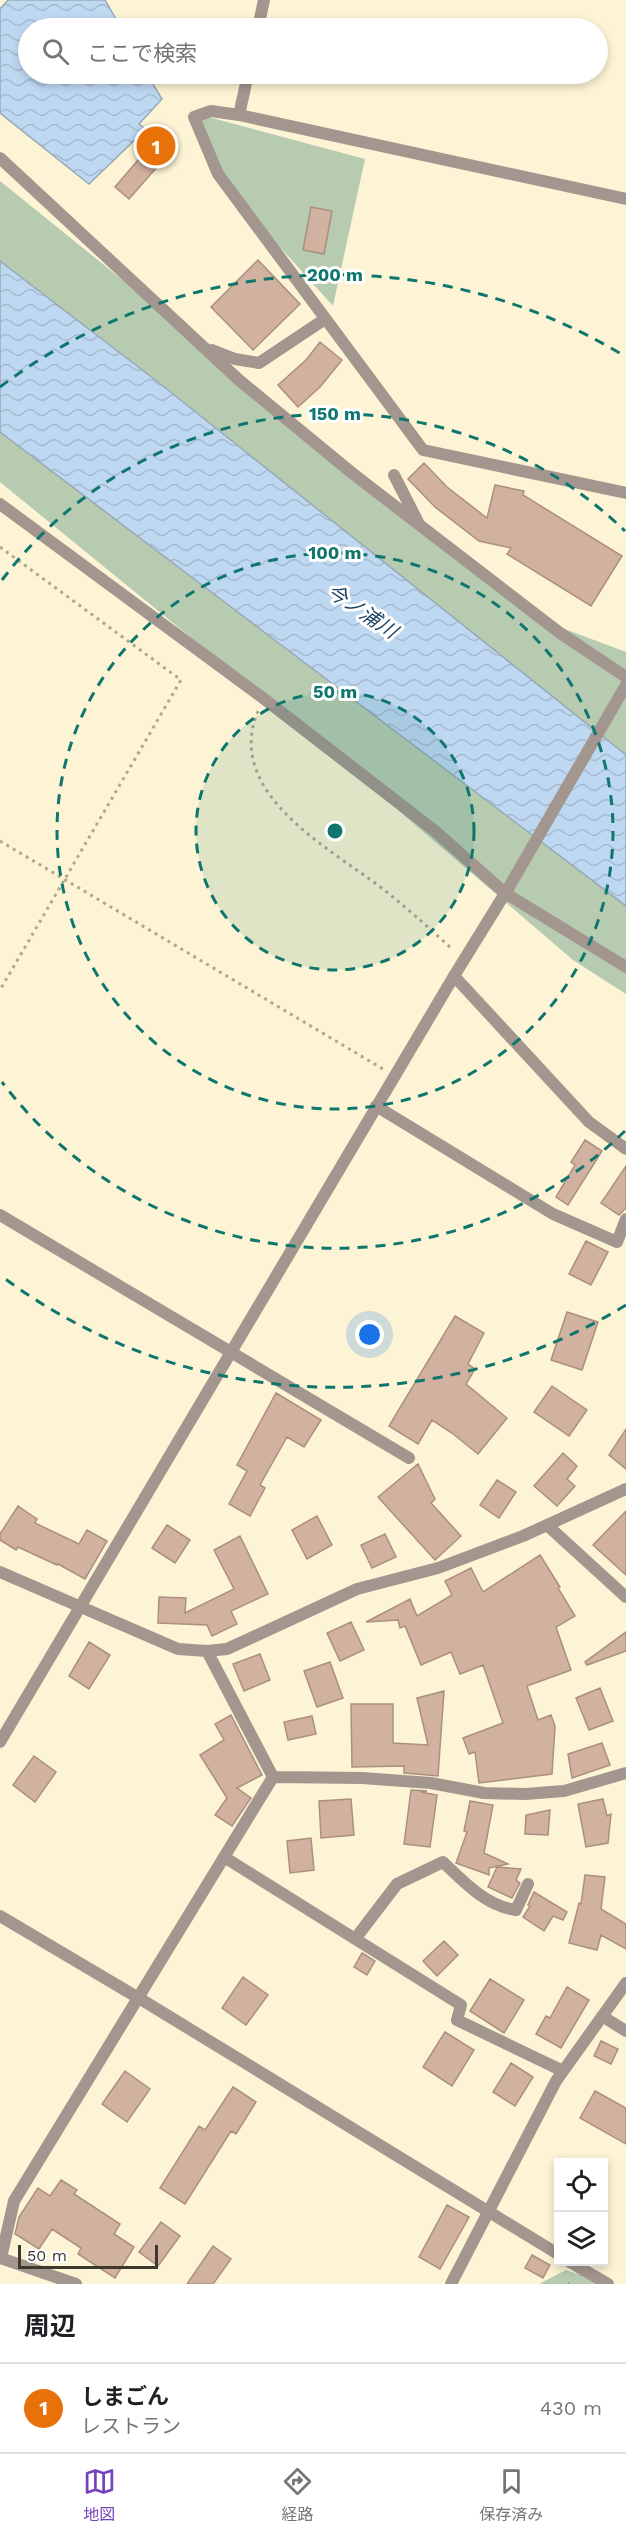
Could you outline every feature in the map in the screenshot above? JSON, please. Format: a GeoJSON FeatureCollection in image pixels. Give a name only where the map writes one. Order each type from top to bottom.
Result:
{"type":"FeatureCollection","features":[{"type":"Feature","properties":{"kind":"street"},"geometry":{"type":"LineString","coordinates":[[260,18],[264,0]]}},
{"type":"Feature","properties":{"kind":"street"},"geometry":{"type":"LineString","coordinates":[[239,115],[246,84]]}},
{"type":"Feature","properties":{"kind":"street"},"geometry":{"type":"LineString","coordinates":[[626,199],[239,115],[211,111],[194,117],[218,174],[423,450],[626,493]]}},
{"type":"Feature","properties":{"kind":"street"},"geometry":{"type":"LineString","coordinates":[[0,158],[248,387],[420,525],[560,633],[626,677]]}},
{"type":"Feature","properties":{"kind":"street"},"geometry":{"type":"LineString","coordinates":[[202,346],[235,359],[259,363],[325,319]]}},
{"type":"Feature","properties":{"kind":"street"},"geometry":{"type":"LineString","coordinates":[[394,475],[420,525]]}},
{"type":"Feature","properties":{"kind":"street"},"geometry":{"type":"LineString","coordinates":[[0,504],[263,698],[435,831],[507,890],[626,967]]}},
{"type":"Feature","properties":{"kind":"street"},"geometry":{"type":"LineString","coordinates":[[0,1742],[376,1106],[507,890],[626,684]]}},
{"type":"Feature","properties":{"kind":"street"},"geometry":{"type":"LineString","coordinates":[[454,976],[589,1122],[626,1149]]}},
{"type":"Feature","properties":{"kind":"street"},"geometry":{"type":"LineString","coordinates":[[376,1106],[553,1214],[617,1242],[626,1219]]}},
{"type":"Feature","properties":{"kind":"street"},"geometry":{"type":"LineString","coordinates":[[0,1215],[409,1458]]}},
{"type":"Feature","properties":{"kind":"street"},"geometry":{"type":"LineString","coordinates":[[0,1572],[178,1649],[207,1651],[226,1649],[357,1588],[438,1568],[547,1525],[626,1489]]}},
{"type":"Feature","properties":{"kind":"street"},"geometry":{"type":"LineString","coordinates":[[547,1525],[626,1597]]}},
{"type":"Feature","properties":{"kind":"street"},"geometry":{"type":"LineString","coordinates":[[207,1651],[273,1777]]}},
{"type":"Feature","properties":{"kind":"street"},"geometry":{"type":"LineString","coordinates":[[273,1777],[362,1778],[431,1783],[484,1793],[525,1794],[564,1791],[626,1773]]}},
{"type":"Feature","properties":{"kind":"street"},"geometry":{"type":"LineString","coordinates":[[76,2284],[0,2258],[14,2201],[273,1777]]}},
{"type":"Feature","properties":{"kind":"street"},"geometry":{"type":"LineString","coordinates":[[224,1857],[460,2005],[457,2020],[562,2071]]}},
{"type":"Feature","properties":{"kind":"street"},"geometry":{"type":"LineString","coordinates":[[355,1939],[397,1884],[443,1862],[474,1891],[502,1908],[516,1910],[528,1884]]}},
{"type":"Feature","properties":{"kind":"street"},"geometry":{"type":"LineString","coordinates":[[0,1916],[554,2252]]}},
{"type":"Feature","properties":{"kind":"street"},"geometry":{"type":"LineString","coordinates":[[451,2284],[487,2211],[562,2071],[626,1983]]}},
{"type":"Feature","properties":{"kind":"street"},"geometry":{"type":"LineString","coordinates":[[602,2016],[626,2031]]}},
{"type":"Feature","properties":{"kind":"street"},"geometry":{"type":"LineString","coordinates":[[577,2266],[608,2284]]}},
{"type":"Feature","properties":{"kind":"path"},"geometry":{"type":"LineString","coordinates":[[0,547],[182,680],[0,990]]}},
{"type":"Feature","properties":{"kind":"path"},"geometry":{"type":"LineString","coordinates":[[263,698],[251,727],[252,756],[262,786],[282,813],[405,905],[464,959]]}},
{"type":"Feature","properties":{"kind":"path"},"geometry":{"type":"LineString","coordinates":[[0,841],[394,1076]]}},
{"type":"Feature","properties":{"kind":"green space"},"geometry":{"type":"Polygon","coordinates":[[[201,115],[365,159],[333,306],[234,196],[204,142],[201,115]]]}},
{"type":"Feature","properties":{"kind":"green space"},"geometry":{"type":"Polygon","coordinates":[[[0,181],[546,622],[626,652],[626,994],[573,960],[308,733],[0,482],[0,181]]]}},
{"type":"Feature","properties":{"kind":"green space"},"geometry":{"type":"Polygon","coordinates":[[[566,2270],[608,2284],[539,2284],[566,2270]]]}},
{"type":"Feature","properties":{"kind":"water"},"geometry":{"type":"Polygon","coordinates":[[[8,0],[105,0],[115,18],[18,18],[18,84],[153,84],[162,99],[139,124],[146,129],[89,184],[0,113],[0,9],[8,0]]]}},
{"type":"Feature","properties":{"kind":"water","name":"今ノ浦川"},"geometry":{"type":"Polygon","coordinates":[[[0,261],[158,382],[626,755],[626,906],[0,432],[0,261]]]}},
{"type":"Feature","properties":{"kind":"building"},"geometry":{"type":"Polygon","coordinates":[[[145,152],[157,167],[129,199],[115,187],[145,152]]]}},
{"type":"Feature","properties":{"kind":"building"},"geometry":{"type":"Polygon","coordinates":[[[311,207],[332,211],[324,254],[303,250],[311,207]]]}},
{"type":"Feature","properties":{"kind":"building"},"geometry":{"type":"Polygon","coordinates":[[[258,260],[300,304],[253,350],[211,307],[258,260]]]}},
{"type":"Feature","properties":{"kind":"building"},"geometry":{"type":"Polygon","coordinates":[[[320,342],[342,360],[320,387],[298,407],[278,385],[306,360],[320,342]]]}},
{"type":"Feature","properties":{"kind":"building"},"geometry":{"type":"Polygon","coordinates":[[[424,463],[447,487],[487,518],[495,485],[524,491],[523,495],[622,556],[591,606],[507,554],[511,548],[479,541],[435,507],[408,479],[424,463]]]}},
{"type":"Feature","properties":{"kind":"building"},"geometry":{"type":"Polygon","coordinates":[[[585,1140],[602,1151],[568,1205],[556,1197],[575,1165],[571,1162],[585,1140]]]}},
{"type":"Feature","properties":{"kind":"building"},"geometry":{"type":"Polygon","coordinates":[[[626,1166],[626,1208],[619,1215],[601,1203],[626,1166]]]}},
{"type":"Feature","properties":{"kind":"building"},"geometry":{"type":"Polygon","coordinates":[[[586,1241],[608,1252],[591,1285],[569,1274],[586,1241]]]}},
{"type":"Feature","properties":{"kind":"building"},"geometry":{"type":"Polygon","coordinates":[[[567,1312],[598,1322],[582,1370],[551,1360],[567,1312]]]}},
{"type":"Feature","properties":{"kind":"building"},"geometry":{"type":"Polygon","coordinates":[[[455,1316],[484,1333],[468,1364],[475,1369],[466,1384],[507,1418],[478,1454],[432,1420],[418,1444],[389,1426],[455,1316]]]}},
{"type":"Feature","properties":{"kind":"building"},"geometry":{"type":"Polygon","coordinates":[[[552,1386],[587,1410],[569,1436],[534,1412],[552,1386]]]}},
{"type":"Feature","properties":{"kind":"building"},"geometry":{"type":"Polygon","coordinates":[[[276,1393],[321,1420],[304,1447],[287,1437],[260,1485],[265,1488],[250,1516],[229,1504],[247,1471],[237,1465],[276,1393]]]}},
{"type":"Feature","properties":{"kind":"building"},"geometry":{"type":"Polygon","coordinates":[[[626,1429],[626,1469],[609,1455],[626,1429]]]}},
{"type":"Feature","properties":{"kind":"building"},"geometry":{"type":"Polygon","coordinates":[[[563,1453],[577,1466],[567,1479],[575,1486],[557,1506],[534,1486],[563,1453]]]}},
{"type":"Feature","properties":{"kind":"building"},"geometry":{"type":"Polygon","coordinates":[[[418,1464],[435,1499],[431,1503],[461,1536],[435,1560],[378,1497],[418,1464]]]}},
{"type":"Feature","properties":{"kind":"building"},"geometry":{"type":"Polygon","coordinates":[[[497,1480],[516,1492],[499,1518],[480,1505],[497,1480]]]}},
{"type":"Feature","properties":{"kind":"building"},"geometry":{"type":"Polygon","coordinates":[[[18,1506],[37,1519],[35,1523],[79,1544],[87,1530],[107,1541],[85,1579],[58,1564],[18,1547],[16,1550],[0,1540],[0,1534],[18,1506]]]}},
{"type":"Feature","properties":{"kind":"building"},"geometry":{"type":"Polygon","coordinates":[[[626,1511],[626,1575],[593,1545],[626,1511]]]}},
{"type":"Feature","properties":{"kind":"building"},"geometry":{"type":"Polygon","coordinates":[[[317,1516],[332,1545],[307,1559],[292,1530],[317,1516]]]}},
{"type":"Feature","properties":{"kind":"building"},"geometry":{"type":"Polygon","coordinates":[[[167,1525],[190,1540],[175,1563],[152,1548],[167,1525]]]}},
{"type":"Feature","properties":{"kind":"building"},"geometry":{"type":"Polygon","coordinates":[[[385,1534],[396,1557],[372,1568],[361,1545],[385,1534]]]}},
{"type":"Feature","properties":{"kind":"building"},"geometry":{"type":"Polygon","coordinates":[[[240,1536],[268,1594],[231,1611],[237,1624],[212,1636],[207,1625],[158,1623],[159,1597],[186,1598],[185,1613],[234,1589],[214,1550],[240,1536]]]}},
{"type":"Feature","properties":{"kind":"building"},"geometry":{"type":"Polygon","coordinates":[[[540,1555],[575,1616],[556,1627],[571,1670],[527,1686],[538,1720],[551,1715],[555,1726],[552,1774],[479,1783],[475,1752],[469,1754],[463,1738],[503,1723],[483,1665],[460,1674],[451,1652],[421,1665],[405,1626],[400,1628],[398,1620],[366,1622],[410,1599],[417,1616],[452,1595],[445,1581],[471,1568],[483,1592],[540,1555]]]}},
{"type":"Feature","properties":{"kind":"building"},"geometry":{"type":"Polygon","coordinates":[[[351,1622],[364,1650],[340,1661],[327,1633],[351,1622]]]}},
{"type":"Feature","properties":{"kind":"building"},"geometry":{"type":"Polygon","coordinates":[[[626,1632],[626,1651],[587,1665],[585,1662],[626,1632]]]}},
{"type":"Feature","properties":{"kind":"building"},"geometry":{"type":"Polygon","coordinates":[[[89,1642],[110,1655],[89,1689],[69,1676],[89,1642]]]}},
{"type":"Feature","properties":{"kind":"building"},"geometry":{"type":"Polygon","coordinates":[[[260,1654],[270,1680],[244,1691],[233,1664],[260,1654]]]}},
{"type":"Feature","properties":{"kind":"building"},"geometry":{"type":"Polygon","coordinates":[[[330,1662],[343,1698],[317,1707],[304,1671],[330,1662]]]}},
{"type":"Feature","properties":{"kind":"building"},"geometry":{"type":"Polygon","coordinates":[[[600,1688],[613,1721],[589,1730],[576,1698],[600,1688]]]}},
{"type":"Feature","properties":{"kind":"building"},"geometry":{"type":"Polygon","coordinates":[[[444,1691],[438,1776],[404,1773],[404,1766],[352,1767],[351,1704],[393,1704],[393,1743],[428,1745],[417,1698],[444,1691]]]}},
{"type":"Feature","properties":{"kind":"building"},"geometry":{"type":"Polygon","coordinates":[[[231,1715],[262,1775],[237,1788],[251,1798],[232,1826],[215,1815],[227,1798],[200,1755],[224,1740],[215,1724],[231,1715]]]}},
{"type":"Feature","properties":{"kind":"building"},"geometry":{"type":"Polygon","coordinates":[[[312,1716],[316,1734],[288,1740],[284,1722],[312,1716]]]}},
{"type":"Feature","properties":{"kind":"building"},"geometry":{"type":"Polygon","coordinates":[[[602,1743],[610,1765],[572,1778],[568,1754],[602,1743]]]}},
{"type":"Feature","properties":{"kind":"building"},"geometry":{"type":"Polygon","coordinates":[[[34,1756],[56,1772],[35,1802],[13,1785],[34,1756]]]}},
{"type":"Feature","properties":{"kind":"building"},"geometry":{"type":"Polygon","coordinates":[[[411,1790],[427,1791],[421,1792],[437,1795],[430,1847],[404,1844],[411,1790]]]}},
{"type":"Feature","properties":{"kind":"building"},"geometry":{"type":"Polygon","coordinates":[[[351,1799],[354,1835],[321,1838],[319,1801],[351,1799]]]}},
{"type":"Feature","properties":{"kind":"building"},"geometry":{"type":"Polygon","coordinates":[[[603,1799],[607,1816],[611,1814],[608,1843],[586,1847],[578,1804],[603,1799]]]}},
{"type":"Feature","properties":{"kind":"building"},"geometry":{"type":"Polygon","coordinates":[[[470,1801],[493,1805],[484,1853],[508,1864],[489,1868],[489,1875],[456,1863],[467,1832],[464,1831],[470,1801]]]}},
{"type":"Feature","properties":{"kind":"building"},"geometry":{"type":"Polygon","coordinates":[[[550,1810],[548,1835],[525,1834],[526,1815],[550,1810]]]}},
{"type":"Feature","properties":{"kind":"building"},"geometry":{"type":"Polygon","coordinates":[[[311,1838],[314,1870],[290,1873],[287,1841],[311,1838]]]}},
{"type":"Feature","properties":{"kind":"building"},"geometry":{"type":"Polygon","coordinates":[[[497,1867],[521,1869],[516,1880],[520,1883],[512,1898],[488,1887],[497,1867]]]}},
{"type":"Feature","properties":{"kind":"building"},"geometry":{"type":"Polygon","coordinates":[[[585,1875],[605,1877],[601,1909],[626,1924],[626,1949],[601,1935],[597,1950],[569,1943],[579,1903],[581,1904],[585,1875]]]}},
{"type":"Feature","properties":{"kind":"building"},"geometry":{"type":"Polygon","coordinates":[[[534,1892],[567,1912],[563,1920],[553,1916],[544,1931],[523,1917],[530,1906],[528,1905],[534,1892]]]}},
{"type":"Feature","properties":{"kind":"building"},"geometry":{"type":"Polygon","coordinates":[[[444,1941],[458,1955],[437,1976],[423,1961],[444,1941]]]}},
{"type":"Feature","properties":{"kind":"building"},"geometry":{"type":"Polygon","coordinates":[[[362,1953],[375,1961],[367,1975],[354,1967],[362,1953]]]}},
{"type":"Feature","properties":{"kind":"building"},"geometry":{"type":"Polygon","coordinates":[[[243,1977],[268,1995],[246,2025],[222,2008],[243,1977]]]}},
{"type":"Feature","properties":{"kind":"building"},"geometry":{"type":"Polygon","coordinates":[[[490,1979],[524,2000],[504,2033],[470,2011],[490,1979]]]}},
{"type":"Feature","properties":{"kind":"building"},"geometry":{"type":"Polygon","coordinates":[[[567,1987],[589,2000],[561,2048],[536,2034],[546,2016],[550,2018],[567,1987]]]}},
{"type":"Feature","properties":{"kind":"building"},"geometry":{"type":"Polygon","coordinates":[[[445,2032],[474,2050],[452,2086],[423,2067],[445,2032]]]}},
{"type":"Feature","properties":{"kind":"building"},"geometry":{"type":"Polygon","coordinates":[[[601,2041],[618,2049],[611,2064],[594,2056],[601,2041]]]}},
{"type":"Feature","properties":{"kind":"building"},"geometry":{"type":"Polygon","coordinates":[[[511,2063],[533,2077],[515,2106],[493,2092],[511,2063]]]}},
{"type":"Feature","properties":{"kind":"building"},"geometry":{"type":"Polygon","coordinates":[[[125,2071],[150,2089],[127,2122],[102,2104],[125,2071]]]}},
{"type":"Feature","properties":{"kind":"building"},"geometry":{"type":"Polygon","coordinates":[[[233,2087],[256,2102],[236,2134],[231,2131],[185,2204],[160,2188],[199,2126],[205,2130],[233,2087]]]}},
{"type":"Feature","properties":{"kind":"building"},"geometry":{"type":"Polygon","coordinates":[[[595,2091],[626,2108],[626,2144],[580,2118],[595,2091]]]}},
{"type":"Feature","properties":{"kind":"building"},"geometry":{"type":"Polygon","coordinates":[[[61,2180],[77,2190],[74,2194],[120,2224],[114,2234],[134,2247],[115,2278],[78,2254],[81,2248],[52,2229],[39,2249],[15,2234],[19,2217],[38,2188],[50,2196],[61,2180]]]}},
{"type":"Feature","properties":{"kind":"building"},"geometry":{"type":"Polygon","coordinates":[[[447,2205],[469,2217],[440,2269],[419,2257],[447,2205]]]}},
{"type":"Feature","properties":{"kind":"building"},"geometry":{"type":"Polygon","coordinates":[[[161,2222],[180,2236],[158,2266],[139,2252],[161,2222]]]}},
{"type":"Feature","properties":{"kind":"building"},"geometry":{"type":"Polygon","coordinates":[[[213,2246],[231,2259],[213,2284],[187,2284],[213,2246]]]}},
{"type":"Feature","properties":{"kind":"building"},"geometry":{"type":"Polygon","coordinates":[[[532,2255],[550,2265],[543,2278],[525,2268],[532,2255]]]}},
{"type":"Feature","properties":{"kind":"place","name":"しまごん"},"geometry":{"type":"Point","coordinates":[156,146]}}]}
